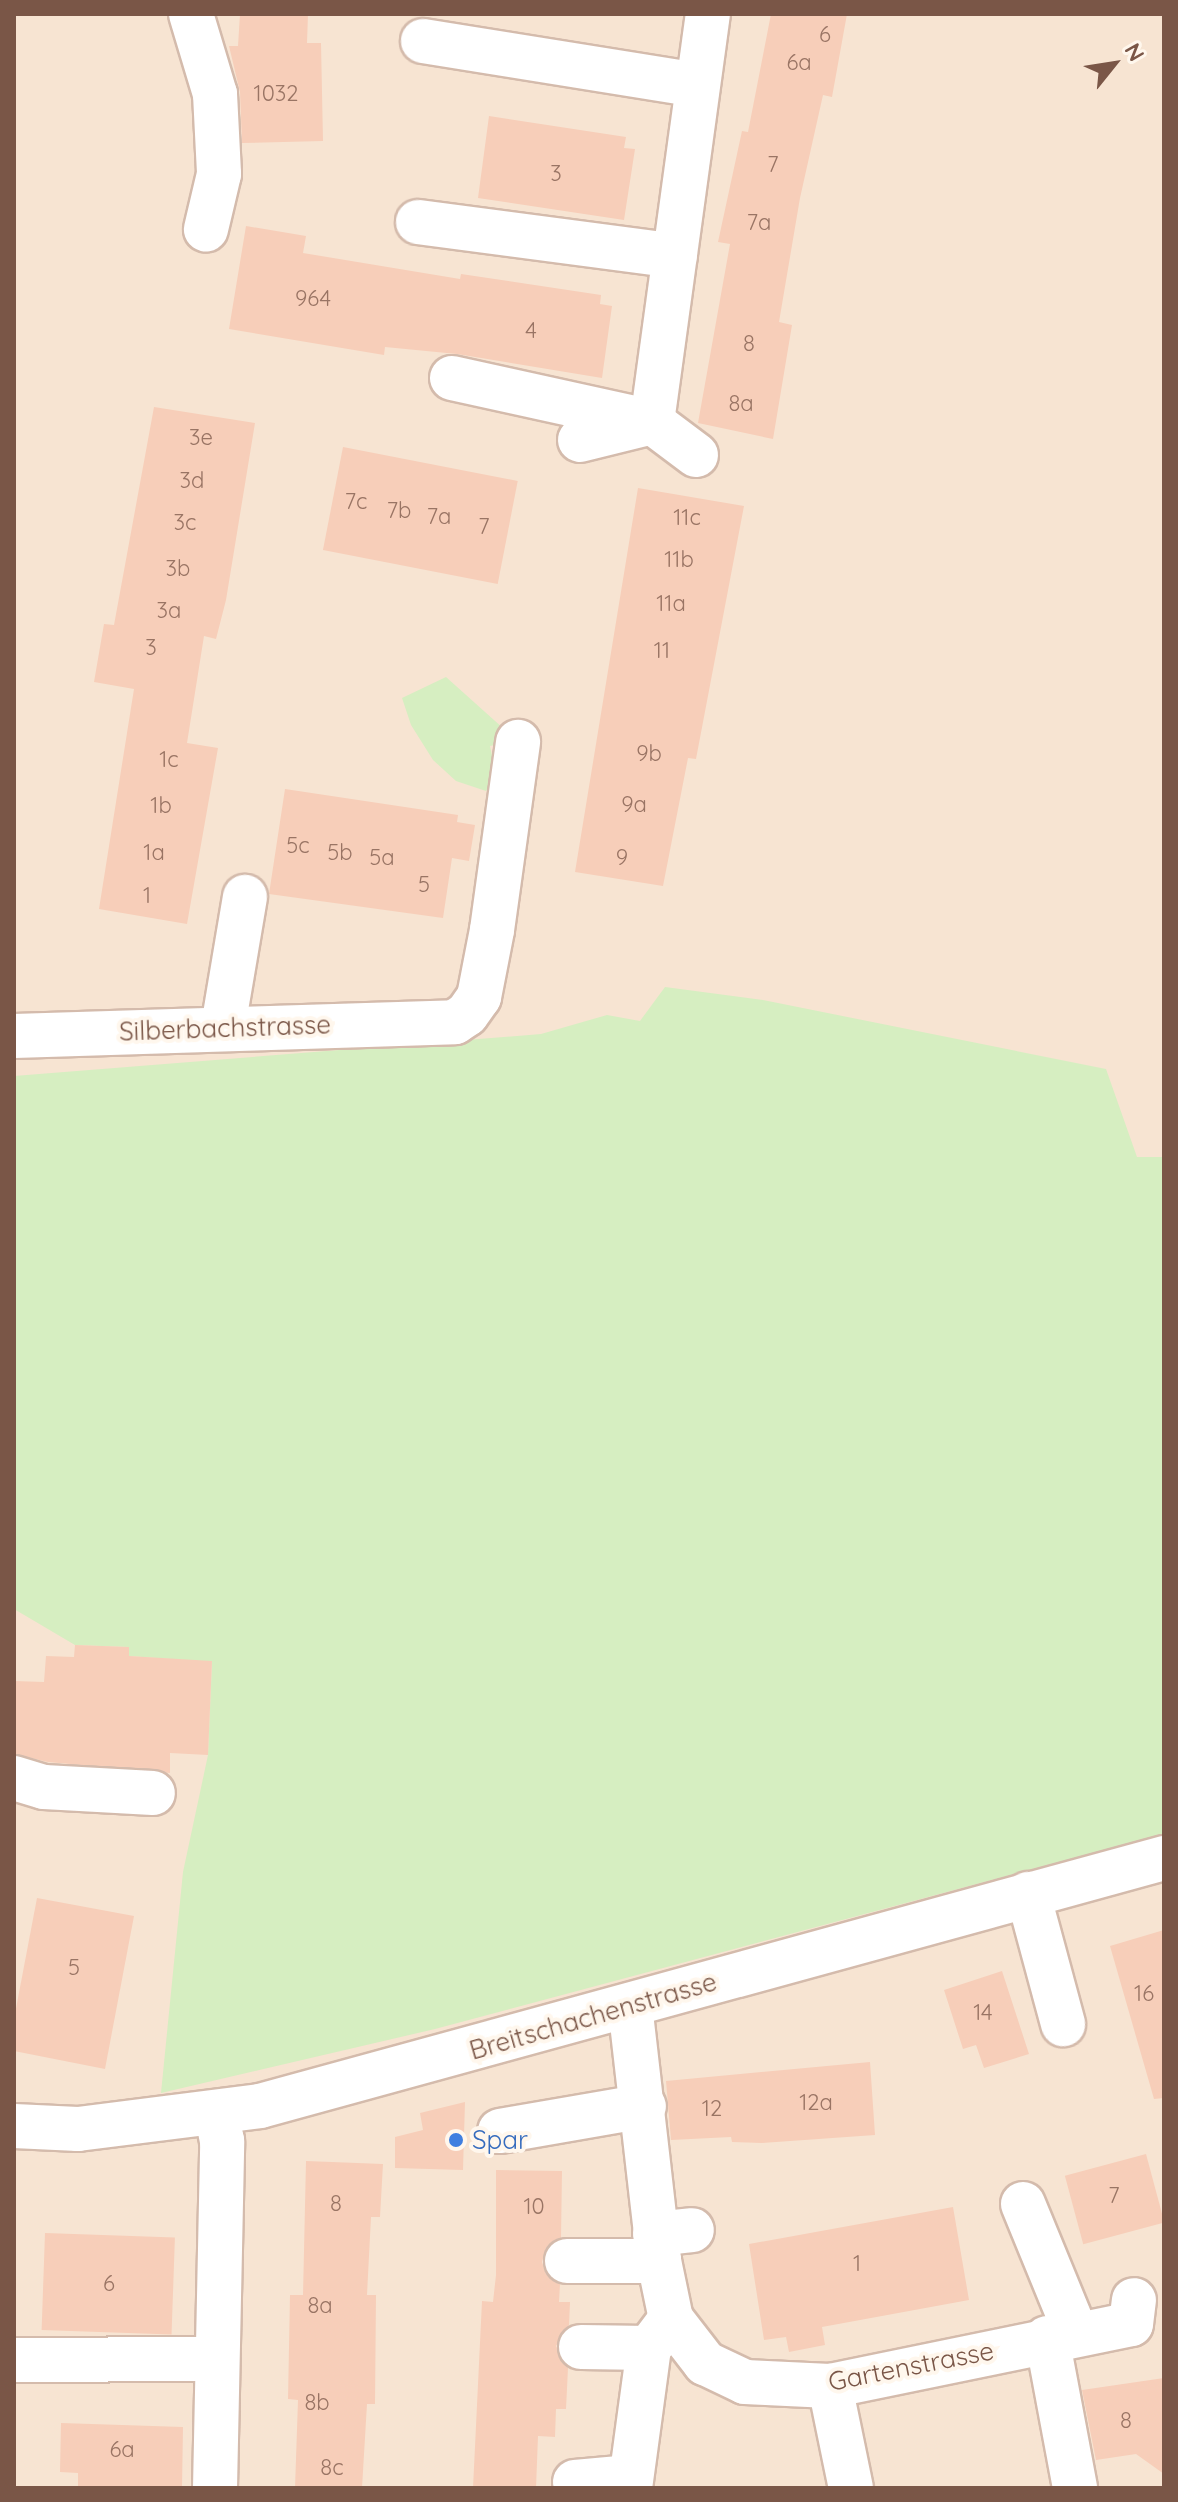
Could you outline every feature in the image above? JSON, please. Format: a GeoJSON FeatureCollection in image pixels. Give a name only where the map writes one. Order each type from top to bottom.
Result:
{"type":"FeatureCollection","features":[{"type":"Feature","properties":{"kind":"street"},"geometry":{"type":"LineString","coordinates":[[191,14],[215,94],[219,174],[206,229]]}},
{"type":"Feature","properties":{"kind":"street"},"geometry":{"type":"LineString","coordinates":[[652,422],[708,14]]}},
{"type":"Feature","properties":{"kind":"street"},"geometry":{"type":"LineString","coordinates":[[423,41],[697,85]]}},
{"type":"Feature","properties":{"kind":"street"},"geometry":{"type":"LineString","coordinates":[[418,222],[675,256]]}},
{"type":"Feature","properties":{"kind":"street"},"geometry":{"type":"LineString","coordinates":[[452,378],[652,422],[696,455]]}},
{"type":"Feature","properties":{"kind":"street"},"geometry":{"type":"LineString","coordinates":[[580,440],[652,422]]}},
{"type":"Feature","properties":{"kind":"street","name":"Silberbachstrasse"},"geometry":{"type":"LineString","coordinates":[[14,1036],[455,1022],[467,1014],[479,997],[518,742]]}},
{"type":"Feature","properties":{"kind":"street"},"geometry":{"type":"LineString","coordinates":[[223,1027],[245,897]]}},
{"type":"Feature","properties":{"kind":"street"},"geometry":{"type":"LineString","coordinates":[[14,1778],[44,1787],[153,1793]]}},
{"type":"Feature","properties":{"kind":"street","name":"Breitschachenstrasse"},"geometry":{"type":"LineString","coordinates":[[14,2126],[78,2129],[217,2115],[357,2082],[1164,1858]]}},
{"type":"Feature","properties":{"kind":"street"},"geometry":{"type":"LineString","coordinates":[[1028,1894],[1063,2024]]}},
{"type":"Feature","properties":{"kind":"street","name":"Gartenstrasse"},"geometry":{"type":"LineString","coordinates":[[630,2005],[644,2106],[669,2242],[660,2333],[705,2363],[745,2382],[830,2386],[1062,2335],[1132,2312]]}},
{"type":"Feature","properties":{"kind":"street"},"geometry":{"type":"LineString","coordinates":[[500,2131],[644,2106]]}},
{"type":"Feature","properties":{"kind":"street"},"geometry":{"type":"LineString","coordinates":[[215,2488],[222,2141],[217,2115]]}},
{"type":"Feature","properties":{"kind":"street"},"geometry":{"type":"LineString","coordinates":[[1023,2204],[1062,2335],[1075,2488]]}},
{"type":"Feature","properties":{"kind":"street"},"geometry":{"type":"LineString","coordinates":[[567,2261],[669,2242]]}},
{"type":"Feature","properties":{"kind":"street"},"geometry":{"type":"LineString","coordinates":[[575,2482],[630,2483],[660,2333],[581,2347]]}},
{"type":"Feature","properties":{"kind":"street"},"geometry":{"type":"LineString","coordinates":[[14,2360],[216,2359]]}},
{"type":"Feature","properties":{"kind":"street"},"geometry":{"type":"LineString","coordinates":[[830,2386],[851,2488]]}},
{"type":"Feature","properties":{"kind":"shaded area"},"geometry":{"type":"Polygon","coordinates":[[[14,14],[1164,14],[1164,2488],[14,2488],[14,14]]]}},
{"type":"Feature","properties":{"kind":"green space"},"geometry":{"type":"Polygon","coordinates":[[[446,677],[504,729],[500,744],[490,746],[496,775],[486,791],[456,781],[433,760],[411,725],[402,698],[446,677]]]}},
{"type":"Feature","properties":{"kind":"green space"},"geometry":{"type":"Polygon","coordinates":[[[665,987],[763,1000],[1106,1069],[1137,1157],[1164,1157],[1164,1834],[435,2029],[161,2093],[183,1872],[208,1755],[212,1662],[129,1656],[129,1647],[75,1645],[14,1609],[14,1076],[541,1034],[607,1015],[640,1021],[665,987]]]}},
{"type":"Feature","properties":{"kind":"building"},"geometry":{"type":"Polygon","coordinates":[[[240,14],[308,14],[307,43],[321,43],[323,141],[242,143],[240,92],[229,46],[238,46],[240,14]]]}},
{"type":"Feature","properties":{"kind":"building"},"geometry":{"type":"Polygon","coordinates":[[[771,14],[847,14],[832,97],[823,95],[800,198],[779,322],[792,325],[773,439],[698,423],[730,244],[718,242],[742,131],[748,132],[771,14]]]}},
{"type":"Feature","properties":{"kind":"building"},"geometry":{"type":"Polygon","coordinates":[[[489,116],[626,137],[624,148],[635,149],[624,220],[478,198],[489,116]]]}},
{"type":"Feature","properties":{"kind":"building"},"geometry":{"type":"Polygon","coordinates":[[[246,226],[306,236],[303,253],[460,279],[461,274],[601,295],[600,304],[612,306],[602,378],[457,354],[385,347],[384,355],[229,329],[246,226]]]}},
{"type":"Feature","properties":{"kind":"building"},"geometry":{"type":"Polygon","coordinates":[[[154,407],[255,423],[226,600],[216,639],[204,636],[187,743],[218,748],[187,924],[99,909],[134,689],[94,682],[104,624],[114,625],[154,407]]]}},
{"type":"Feature","properties":{"kind":"building"},"geometry":{"type":"Polygon","coordinates":[[[343,447],[518,481],[498,584],[323,550],[343,447]]]}},
{"type":"Feature","properties":{"kind":"building"},"geometry":{"type":"Polygon","coordinates":[[[638,488],[744,506],[696,759],[688,758],[663,886],[575,872],[638,488]]]}},
{"type":"Feature","properties":{"kind":"building"},"geometry":{"type":"Polygon","coordinates":[[[285,789],[458,815],[457,822],[475,825],[469,861],[452,858],[443,918],[269,894],[285,789]]]}},
{"type":"Feature","properties":{"kind":"building"},"geometry":{"type":"Polygon","coordinates":[[[75,1645],[129,1647],[129,1656],[212,1661],[208,1755],[170,1753],[170,1773],[48,1762],[14,1754],[14,1681],[44,1682],[46,1656],[74,1657],[75,1645]]]}},
{"type":"Feature","properties":{"kind":"building"},"geometry":{"type":"Polygon","coordinates":[[[37,1898],[134,1916],[105,2069],[14,2051],[14,2019],[37,1898]]]}},
{"type":"Feature","properties":{"kind":"building"},"geometry":{"type":"Polygon","coordinates":[[[1164,1930],[1164,2098],[1154,2099],[1110,1946],[1164,1930]]]}},
{"type":"Feature","properties":{"kind":"building"},"geometry":{"type":"Polygon","coordinates":[[[1002,1971],[1029,2054],[984,2068],[976,2045],[963,2049],[944,1990],[1002,1971]]]}},
{"type":"Feature","properties":{"kind":"building"},"geometry":{"type":"Polygon","coordinates":[[[870,2062],[875,2135],[762,2143],[732,2142],[731,2137],[671,2140],[666,2081],[870,2062]]]}},
{"type":"Feature","properties":{"kind":"building"},"geometry":{"type":"Polygon","coordinates":[[[465,2102],[463,2170],[395,2168],[395,2137],[423,2130],[420,2113],[465,2102]]]}},
{"type":"Feature","properties":{"kind":"building"},"geometry":{"type":"Polygon","coordinates":[[[1146,2154],[1164,2223],[1083,2244],[1065,2176],[1146,2154]]]}},
{"type":"Feature","properties":{"kind":"building"},"geometry":{"type":"Polygon","coordinates":[[[306,2161],[383,2164],[380,2217],[371,2217],[367,2295],[376,2295],[375,2404],[367,2404],[362,2488],[295,2488],[298,2400],[288,2399],[290,2295],[303,2295],[306,2161]]]}},
{"type":"Feature","properties":{"kind":"building"},"geometry":{"type":"Polygon","coordinates":[[[496,2170],[562,2171],[561,2238],[546,2248],[542,2262],[546,2274],[560,2284],[559,2302],[570,2302],[569,2325],[556,2346],[568,2368],[566,2409],[556,2409],[555,2437],[538,2436],[536,2488],[473,2488],[482,2301],[493,2302],[496,2275],[496,2170]]]}},
{"type":"Feature","properties":{"kind":"building"},"geometry":{"type":"Polygon","coordinates":[[[953,2207],[969,2300],[822,2327],[825,2345],[789,2352],[786,2337],[764,2340],[749,2244],[953,2207]]]}},
{"type":"Feature","properties":{"kind":"building"},"geometry":{"type":"Polygon","coordinates":[[[45,2233],[175,2238],[172,2334],[42,2330],[45,2233]]]}},
{"type":"Feature","properties":{"kind":"building"},"geometry":{"type":"Polygon","coordinates":[[[1164,2378],[1164,2474],[1136,2454],[1096,2460],[1082,2390],[1164,2378]]]}},
{"type":"Feature","properties":{"kind":"building"},"geometry":{"type":"Polygon","coordinates":[[[61,2423],[183,2427],[182,2488],[78,2488],[78,2473],[60,2472],[61,2423]]]}},
{"type":"Feature","properties":{"kind":"place","name":"Spar"},"geometry":{"type":"Point","coordinates":[456,2140]}}]}
